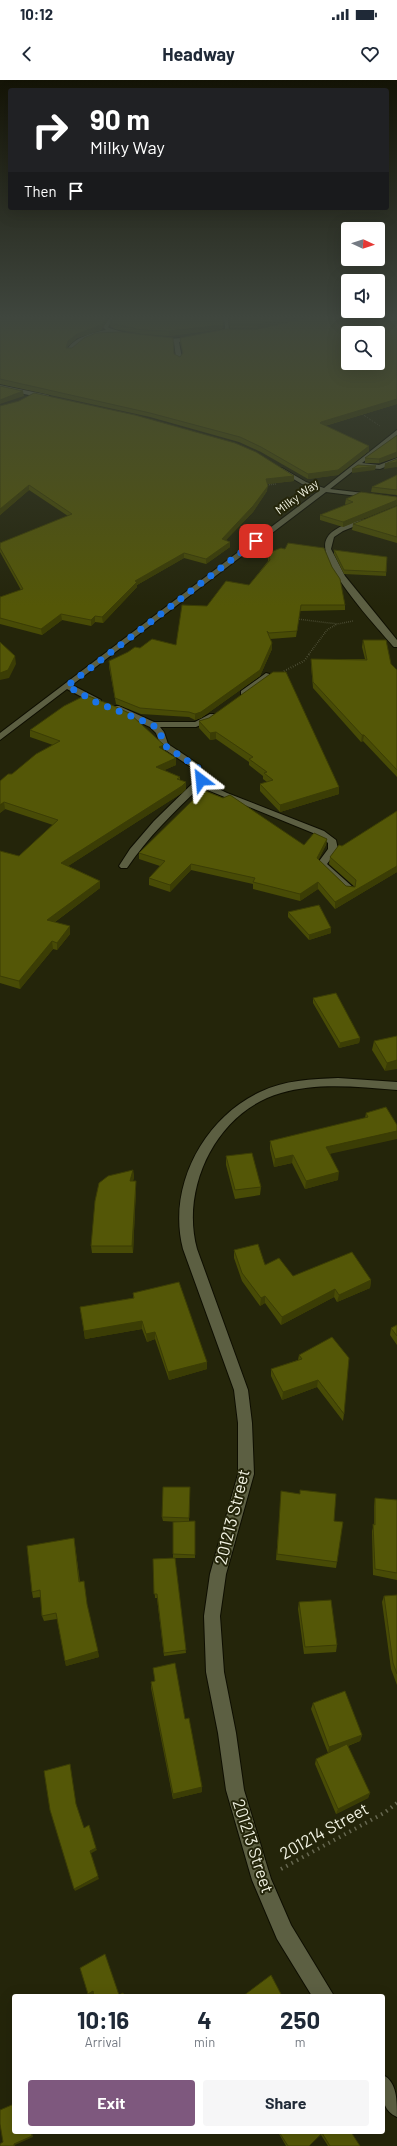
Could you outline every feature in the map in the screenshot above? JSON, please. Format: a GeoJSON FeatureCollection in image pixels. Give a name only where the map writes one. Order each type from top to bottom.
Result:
{"type":"FeatureCollection","features":[{"type":"Feature","properties":{"kind":"street","name":"Milky Way"},"geometry":{"type":"LineString","coordinates":[[0,738],[233,558],[325,490],[395,434]]}},
{"type":"Feature","properties":{"kind":"street"},"geometry":{"type":"LineString","coordinates":[[356,465],[380,467],[397,460]]}},
{"type":"Feature","properties":{"kind":"street"},"geometry":{"type":"LineString","coordinates":[[276,466],[304,483],[325,490],[397,500]]}},
{"type":"Feature","properties":{"kind":"street"},"geometry":{"type":"LineString","coordinates":[[374,517],[334,534],[329,538],[327,547],[330,561],[340,576],[397,645]]}},
{"type":"Feature","properties":{"kind":"street"},"geometry":{"type":"LineString","coordinates":[[235,700],[269,675]]}},
{"type":"Feature","properties":{"kind":"street"},"geometry":{"type":"LineString","coordinates":[[67,686],[96,702],[153,725],[160,732],[164,745],[198,768],[201,780],[199,784],[153,827],[124,866]]}},
{"type":"Feature","properties":{"kind":"street"},"geometry":{"type":"LineString","coordinates":[[153,725],[196,724],[205,721],[223,708]]}},
{"type":"Feature","properties":{"kind":"street"},"geometry":{"type":"LineString","coordinates":[[199,784],[245,804],[321,833],[333,842],[333,849],[322,864],[350,890]]}},
{"type":"Feature","properties":{"kind":"street","name":"201213 Street"},"geometry":{"type":"LineString","coordinates":[[323,1994],[284,1932],[262,1880],[235,1790],[227,1733],[215,1672],[212,1616],[218,1574],[246,1474],[245,1423],[241,1390],[190,1249],[185,1226],[187,1203],[193,1175],[202,1154],[220,1130],[239,1111],[262,1096],[278,1090],[320,1082],[397,1086]]}},
{"type":"Feature","properties":{"kind":"street"},"geometry":{"type":"LineString","coordinates":[[385,2088],[397,2106]]}},
{"type":"Feature","properties":{"kind":"path"},"geometry":{"type":"LineString","coordinates":[[363,414],[395,434]]}},
{"type":"Feature","properties":{"kind":"path"},"geometry":{"type":"LineString","coordinates":[[259,485],[304,483]]}},
{"type":"Feature","properties":{"kind":"path"},"geometry":{"type":"LineString","coordinates":[[295,619],[338,624],[376,618]]}},
{"type":"Feature","properties":{"kind":"path"},"geometry":{"type":"LineString","coordinates":[[269,675],[274,670],[287,671],[304,661],[327,630],[338,624]]}},
{"type":"Feature","properties":{"kind":"path","name":"201214 Street"},"geometry":{"type":"LineString","coordinates":[[262,1880],[384,1813],[397,1803]]}},
{"type":"Feature","properties":{"kind":"building"},"geometry":{"type":"Polygon","coordinates":[[[0,414],[132,414],[235,443],[256,452],[294,476],[266,479],[268,486],[253,506],[222,539],[230,542],[206,559],[184,553],[135,581],[137,582],[102,617],[95,616],[91,620],[61,614],[41,629],[0,618],[0,597],[23,589],[0,548],[0,543],[72,514],[29,485],[0,509],[0,414]]]}},
{"type":"Feature","properties":{"kind":"building"},"geometry":{"type":"Polygon","coordinates":[[[155,414],[346,414],[320,423],[369,446],[338,470],[308,474],[261,447],[240,437],[155,414]]]}},
{"type":"Feature","properties":{"kind":"building"},"geometry":{"type":"Polygon","coordinates":[[[396,436],[397,452],[379,459],[365,458],[396,436]]]}},
{"type":"Feature","properties":{"kind":"building"},"geometry":{"type":"Polygon","coordinates":[[[397,459],[397,462],[385,464],[397,459]]]}},
{"type":"Feature","properties":{"kind":"building"},"geometry":{"type":"Polygon","coordinates":[[[358,465],[376,466],[352,469],[358,465]]]}},
{"type":"Feature","properties":{"kind":"building"},"geometry":{"type":"Polygon","coordinates":[[[397,475],[397,490],[372,487],[397,475]]]}},
{"type":"Feature","properties":{"kind":"building"},"geometry":{"type":"Polygon","coordinates":[[[361,492],[397,497],[397,500],[343,522],[320,515],[353,502],[346,499],[361,492]]]}},
{"type":"Feature","properties":{"kind":"building"},"geometry":{"type":"Polygon","coordinates":[[[397,506],[397,537],[353,524],[397,506]]]}},
{"type":"Feature","properties":{"kind":"building"},"geometry":{"type":"Polygon","coordinates":[[[288,543],[324,548],[332,567],[340,579],[345,605],[301,605],[297,631],[269,633],[267,631],[272,643],[260,670],[201,712],[195,714],[189,712],[140,708],[115,698],[109,661],[135,647],[140,648],[152,639],[176,645],[182,605],[207,606],[226,581],[249,585],[270,560],[268,553],[281,548],[285,549],[288,543]]]}},
{"type":"Feature","properties":{"kind":"building"},"geometry":{"type":"Polygon","coordinates":[[[334,550],[387,557],[386,572],[344,570],[334,550]]]}},
{"type":"Feature","properties":{"kind":"building"},"geometry":{"type":"Polygon","coordinates":[[[363,640],[386,640],[391,664],[397,670],[397,770],[313,682],[311,659],[367,660],[363,640]]]}},
{"type":"Feature","properties":{"kind":"building"},"geometry":{"type":"Polygon","coordinates":[[[0,642],[15,656],[8,670],[0,673],[0,642]]]}},
{"type":"Feature","properties":{"kind":"building"},"geometry":{"type":"Polygon","coordinates":[[[273,672],[286,672],[339,787],[280,805],[260,784],[273,780],[264,773],[267,772],[249,759],[253,757],[216,732],[210,733],[199,721],[209,718],[273,672]]]}},
{"type":"Feature","properties":{"kind":"building"},"geometry":{"type":"Polygon","coordinates":[[[86,695],[129,713],[164,745],[159,747],[176,758],[156,767],[180,777],[177,779],[186,782],[61,863],[100,881],[47,920],[70,926],[57,943],[52,941],[19,981],[0,976],[0,851],[19,856],[58,820],[4,802],[0,805],[0,781],[8,774],[12,774],[36,754],[60,741],[30,730],[64,706],[86,695]]]}},
{"type":"Feature","properties":{"kind":"building"},"geometry":{"type":"Polygon","coordinates":[[[203,790],[223,798],[230,795],[304,845],[314,833],[327,839],[317,858],[346,886],[355,887],[356,880],[330,857],[339,845],[342,846],[397,811],[397,866],[335,902],[318,882],[300,894],[253,882],[255,878],[191,864],[170,885],[149,878],[165,861],[139,853],[203,790]]]}},
{"type":"Feature","properties":{"kind":"building"},"geometry":{"type":"Polygon","coordinates":[[[319,905],[331,928],[309,935],[288,912],[319,905]]]}},
{"type":"Feature","properties":{"kind":"building"},"geometry":{"type":"Polygon","coordinates":[[[336,993],[360,1038],[340,1043],[313,998],[336,993]]]}},
{"type":"Feature","properties":{"kind":"building"},"geometry":{"type":"Polygon","coordinates":[[[397,1036],[397,1060],[387,1063],[374,1041],[397,1036]]]}},
{"type":"Feature","properties":{"kind":"building"},"geometry":{"type":"Polygon","coordinates":[[[386,1107],[397,1125],[397,1131],[326,1147],[339,1172],[306,1181],[293,1155],[275,1159],[270,1141],[368,1117],[366,1113],[386,1107]]]}},
{"type":"Feature","properties":{"kind":"building"},"geometry":{"type":"Polygon","coordinates":[[[252,1153],[261,1187],[235,1190],[226,1156],[252,1153]]]}},
{"type":"Feature","properties":{"kind":"building"},"geometry":{"type":"Polygon","coordinates":[[[133,1170],[130,1181],[136,1181],[132,1246],[91,1246],[95,1201],[99,1183],[108,1176],[133,1170]]]}},
{"type":"Feature","properties":{"kind":"building"},"geometry":{"type":"Polygon","coordinates":[[[258,1244],[265,1265],[279,1258],[293,1276],[352,1252],[371,1280],[339,1295],[335,1289],[282,1317],[265,1296],[261,1298],[242,1273],[234,1250],[258,1244]]]}},
{"type":"Feature","properties":{"kind":"building"},"geometry":{"type":"Polygon","coordinates":[[[179,1282],[207,1362],[168,1372],[155,1332],[146,1334],[142,1321],[84,1331],[80,1307],[134,1298],[133,1293],[179,1282]]]}},
{"type":"Feature","properties":{"kind":"building"},"geometry":{"type":"Polygon","coordinates":[[[397,1325],[397,1336],[391,1328],[397,1325]]]}},
{"type":"Feature","properties":{"kind":"building"},"geometry":{"type":"Polygon","coordinates":[[[332,1337],[349,1358],[344,1414],[318,1380],[283,1392],[271,1369],[302,1359],[299,1355],[332,1337]]]}},
{"type":"Feature","properties":{"kind":"building"},"geometry":{"type":"Polygon","coordinates":[[[163,1487],[190,1487],[189,1518],[162,1517],[163,1487]]]}},
{"type":"Feature","properties":{"kind":"building"},"geometry":{"type":"Polygon","coordinates":[[[300,1490],[336,1494],[334,1521],[343,1522],[337,1562],[277,1554],[281,1491],[300,1494],[300,1490]]]}},
{"type":"Feature","properties":{"kind":"building"},"geometry":{"type":"Polygon","coordinates":[[[375,1498],[397,1500],[397,1573],[375,1569],[373,1524],[375,1525],[375,1498]]]}},
{"type":"Feature","properties":{"kind":"building"},"geometry":{"type":"Polygon","coordinates":[[[195,1521],[195,1555],[173,1554],[173,1522],[195,1521]]]}},
{"type":"Feature","properties":{"kind":"building"},"geometry":{"type":"Polygon","coordinates":[[[74,1538],[79,1582],[84,1581],[87,1604],[98,1651],[65,1661],[56,1613],[42,1616],[40,1590],[32,1592],[27,1546],[74,1538]]]}},
{"type":"Feature","properties":{"kind":"building"},"geometry":{"type":"Polygon","coordinates":[[[175,1558],[186,1650],[164,1653],[157,1594],[154,1594],[153,1559],[175,1558]]]}},
{"type":"Feature","properties":{"kind":"building"},"geometry":{"type":"Polygon","coordinates":[[[397,1595],[397,1674],[393,1663],[384,1596],[397,1595]]]}},
{"type":"Feature","properties":{"kind":"building"},"geometry":{"type":"Polygon","coordinates":[[[331,1600],[337,1645],[305,1647],[299,1602],[331,1600]]]}},
{"type":"Feature","properties":{"kind":"building"},"geometry":{"type":"Polygon","coordinates":[[[175,1663],[185,1719],[189,1718],[202,1787],[173,1794],[151,1682],[155,1681],[153,1668],[175,1663]]]}},
{"type":"Feature","properties":{"kind":"building"},"geometry":{"type":"Polygon","coordinates":[[[345,1691],[362,1735],[329,1747],[313,1703],[345,1691]]]}},
{"type":"Feature","properties":{"kind":"building"},"geometry":{"type":"Polygon","coordinates":[[[347,1744],[370,1793],[338,1809],[316,1759],[347,1744]]]}},
{"type":"Feature","properties":{"kind":"building"},"geometry":{"type":"Polygon","coordinates":[[[70,1764],[76,1804],[84,1828],[89,1825],[96,1848],[90,1851],[98,1876],[74,1889],[50,1810],[44,1771],[70,1764]]]}},
{"type":"Feature","properties":{"kind":"building"},"geometry":{"type":"Polygon","coordinates":[[[105,1954],[119,1994],[94,1994],[93,1991],[88,1994],[80,1968],[105,1954]]]}},
{"type":"Feature","properties":{"kind":"building"},"geometry":{"type":"Polygon","coordinates":[[[271,1975],[281,1994],[246,1994],[271,1975]]]}},
{"type":"Feature","properties":{"kind":"building"},"geometry":{"type":"Polygon","coordinates":[[[12,2105],[12,2134],[32,2134],[32,2136],[14,2144],[14,2146],[0,2146],[3,2142],[0,2124],[0,2110],[12,2105]]]}},
{"type":"Feature","properties":{"kind":"building"},"geometry":{"type":"Polygon","coordinates":[[[280,2134],[321,2134],[309,2146],[288,2146],[280,2134]]]}},
{"type":"Feature","properties":{"kind":"building"},"geometry":{"type":"Polygon","coordinates":[[[323,2134],[352,2134],[360,2146],[330,2146],[323,2134]]]}},
{"type":"Feature","properties":{"kind":"route"},"geometry":{"type":"LineString","coordinates":[[201,780],[198,768],[164,745],[160,732],[153,725],[124,712],[96,702],[67,686],[256,541]]}}]}
